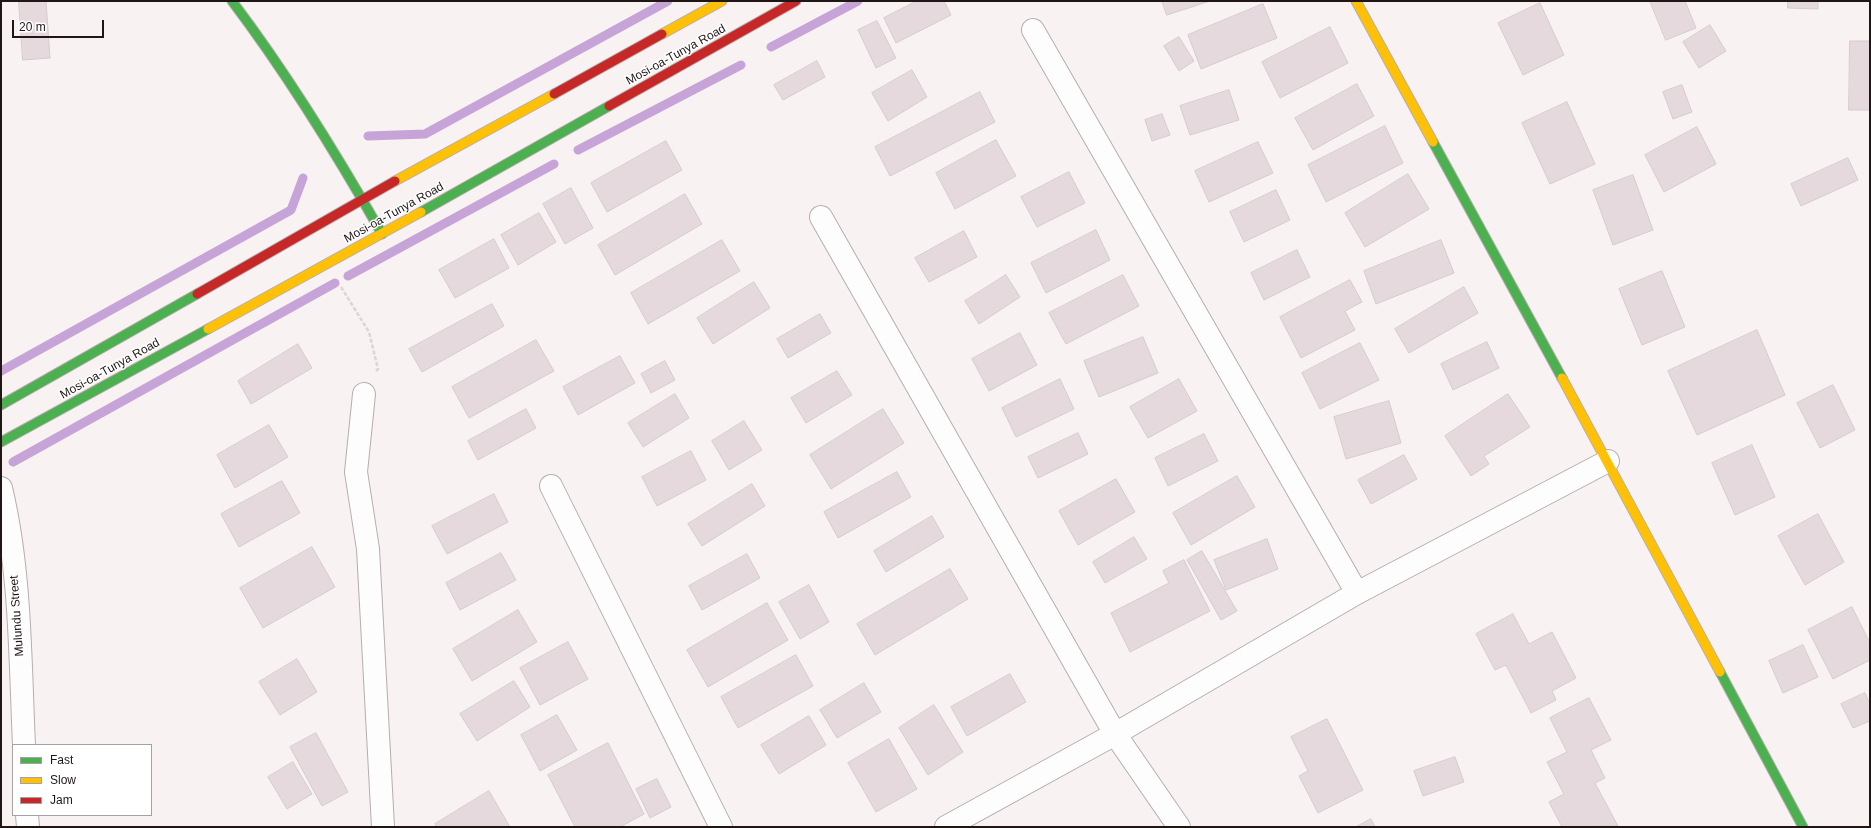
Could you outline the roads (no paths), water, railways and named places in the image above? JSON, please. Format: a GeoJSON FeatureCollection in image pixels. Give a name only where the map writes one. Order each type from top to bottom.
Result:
{"type":"FeatureCollection","features":[{"type":"Feature","properties":{"kind":"main road","name":"Mosi-oa-Tunya Road"},"geometry":{"type":"LineString","coordinates":[[1,405],[362,200],[722,1]]}},
{"type":"Feature","properties":{"kind":"main road","name":"Mosi-oa-Tunya Road"},"geometry":{"type":"LineString","coordinates":[[1,442],[382,234],[796,1]]}},
{"type":"Feature","properties":{"kind":"main road"},"geometry":{"type":"LineString","coordinates":[[1356,1],[1608,461],[1803,827]]}},
{"type":"Feature","properties":{"kind":"main road"},"geometry":{"type":"LineString","coordinates":[[237,2],[302,98],[382,234]]}},
{"type":"Feature","properties":{"kind":"street"},"geometry":{"type":"LineString","coordinates":[[1033,30],[1357,593]]}},
{"type":"Feature","properties":{"kind":"street"},"geometry":{"type":"LineString","coordinates":[[821,217],[1115,734],[1179,827]]}},
{"type":"Feature","properties":{"kind":"street"},"geometry":{"type":"LineString","coordinates":[[364,394],[356,472],[368,549],[383,827]]}},
{"type":"Feature","properties":{"kind":"street"},"geometry":{"type":"LineString","coordinates":[[946,827],[1115,734],[1357,593],[1608,461]]}},
{"type":"Feature","properties":{"kind":"street"},"geometry":{"type":"LineString","coordinates":[[551,486],[721,827]]}},
{"type":"Feature","properties":{"kind":"street","name":"Mulundu Street"},"geometry":{"type":"LineString","coordinates":[[1,488],[7,513],[17,600],[24,744]]}},
{"type":"Feature","properties":{"kind":"street"},"geometry":{"type":"LineString","coordinates":[[27,816],[28,827]]}},
{"type":"Feature","properties":{"kind":"waterway"},"geometry":{"type":"LineString","coordinates":[[368,136],[425,134],[668,1]]}},
{"type":"Feature","properties":{"kind":"waterway"},"geometry":{"type":"LineString","coordinates":[[771,47],[858,1]]}},
{"type":"Feature","properties":{"kind":"waterway"},"geometry":{"type":"LineString","coordinates":[[578,150],[741,65]]}},
{"type":"Feature","properties":{"kind":"waterway"},"geometry":{"type":"LineString","coordinates":[[348,276],[554,164]]}},
{"type":"Feature","properties":{"kind":"waterway"},"geometry":{"type":"LineString","coordinates":[[1,371],[291,210],[303,178]]}},
{"type":"Feature","properties":{"kind":"waterway"},"geometry":{"type":"LineString","coordinates":[[13,462],[335,283]]}}]}
